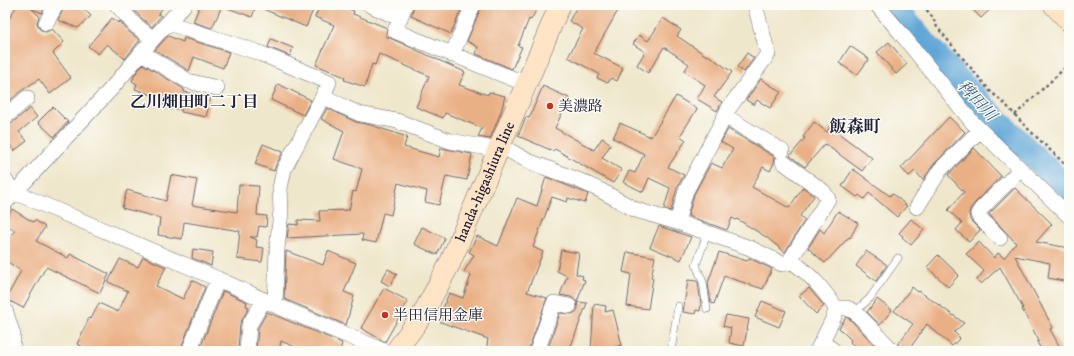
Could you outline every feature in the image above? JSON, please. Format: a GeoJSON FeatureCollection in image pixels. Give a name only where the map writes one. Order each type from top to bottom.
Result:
{"type":"FeatureCollection","features":[{"type":"Feature","properties":{"kind":"main road","name":"handa-higashiura line"},"geometry":{"type":"LineString","coordinates":[[396,351],[423,314],[450,263],[560,5]]}},
{"type":"Feature","properties":{"kind":"main road"},"geometry":{"type":"LineString","coordinates":[[1054,5],[1069,21]]}},
{"type":"Feature","properties":{"kind":"main road"},"geometry":{"type":"LineString","coordinates":[[416,351],[423,314]]}},
{"type":"Feature","properties":{"kind":"street"},"geometry":{"type":"LineString","coordinates":[[46,23],[56,5]]}},
{"type":"Feature","properties":{"kind":"street"},"geometry":{"type":"LineString","coordinates":[[117,5],[135,25],[153,39]]}},
{"type":"Feature","properties":{"kind":"street"},"geometry":{"type":"LineString","coordinates":[[9,197],[111,89],[184,5]]}},
{"type":"Feature","properties":{"kind":"street"},"geometry":{"type":"LineString","coordinates":[[370,5],[402,11],[395,31],[526,84]]}},
{"type":"Feature","properties":{"kind":"street"},"geometry":{"type":"LineString","coordinates":[[452,55],[473,5]]}},
{"type":"Feature","properties":{"kind":"street"},"geometry":{"type":"LineString","coordinates":[[676,222],[686,192],[712,138],[726,116],[729,108],[768,54],[755,5]]}},
{"type":"Feature","properties":{"kind":"street"},"geometry":{"type":"LineString","coordinates":[[877,5],[973,123],[1069,216]]}},
{"type":"Feature","properties":{"kind":"street"},"geometry":{"type":"LineString","coordinates":[[168,23],[256,52],[329,82],[284,169],[280,188],[281,212],[270,303],[249,325],[247,351]]}},
{"type":"Feature","properties":{"kind":"street"},"geometry":{"type":"LineString","coordinates":[[142,53],[188,81],[217,88]]}},
{"type":"Feature","properties":{"kind":"street"},"geometry":{"type":"LineString","coordinates":[[323,96],[360,114],[397,121],[450,140],[500,148],[600,190],[636,210],[676,222],[750,248],[782,264],[793,262],[804,270],[822,288],[836,308],[834,317],[820,346],[834,351]]}},
{"type":"Feature","properties":{"kind":"street"},"geometry":{"type":"LineString","coordinates":[[5,116],[27,98]]}},
{"type":"Feature","properties":{"kind":"street"},"geometry":{"type":"LineString","coordinates":[[726,116],[783,157],[823,191],[828,199],[789,262]]}},
{"type":"Feature","properties":{"kind":"street"},"geometry":{"type":"LineString","coordinates":[[917,207],[940,170],[980,130]]}},
{"type":"Feature","properties":{"kind":"street"},"geometry":{"type":"LineString","coordinates":[[1000,238],[979,218],[978,214],[981,209],[1021,169]]}},
{"type":"Feature","properties":{"kind":"street"},"geometry":{"type":"LineString","coordinates":[[5,180],[9,197]]}},
{"type":"Feature","properties":{"kind":"street"},"geometry":{"type":"LineString","coordinates":[[9,197],[218,279],[270,303],[384,351]]}},
{"type":"Feature","properties":{"kind":"street"},"geometry":{"type":"LineString","coordinates":[[189,351],[218,279]]}},
{"type":"Feature","properties":{"kind":"street"},"geometry":{"type":"LineString","coordinates":[[537,351],[554,303],[569,306]]}},
{"type":"Feature","properties":{"kind":"street"},"geometry":{"type":"LineString","coordinates":[[836,308],[848,308],[855,312],[892,351]]}},
{"type":"Feature","properties":{"kind":"street"},"geometry":{"type":"LineString","coordinates":[[5,310],[13,336],[12,351]]}},
{"type":"Feature","properties":{"kind":"lane"},"geometry":{"type":"LineString","coordinates":[[707,234],[696,265],[703,282],[707,309]]}},
{"type":"Feature","properties":{"kind":"lane"},"geometry":{"type":"LineString","coordinates":[[855,312],[870,298],[898,258]]}},
{"type":"Feature","properties":{"kind":"lane"},"geometry":{"type":"LineString","coordinates":[[671,351],[678,306]]}},
{"type":"Feature","properties":{"kind":"path"},"geometry":{"type":"LineString","coordinates":[[923,5],[933,18],[937,27],[990,91],[1069,168]]}},
{"type":"Feature","properties":{"kind":"path"},"geometry":{"type":"LineString","coordinates":[[1015,115],[1069,64]]}},
{"type":"Feature","properties":{"kind":"building"},"geometry":{"type":"Polygon","coordinates":[[[17,5],[46,5],[42,13],[31,8],[39,16],[37,23],[39,28],[46,32],[52,29],[64,42],[53,53],[71,78],[50,94],[39,79],[21,91],[5,105],[5,26],[17,5]]]}},
{"type":"Feature","properties":{"kind":"building"},"geometry":{"type":"Polygon","coordinates":[[[65,5],[74,5],[84,9],[91,16],[78,28],[58,20],[65,5]]]}},
{"type":"Feature","properties":{"kind":"building"},"geometry":{"type":"Polygon","coordinates":[[[134,5],[165,5],[158,14],[161,16],[152,27],[132,8],[134,5]]]}},
{"type":"Feature","properties":{"kind":"building"},"geometry":{"type":"Polygon","coordinates":[[[200,5],[300,5],[313,10],[306,27],[256,6],[252,17],[222,6],[212,28],[193,22],[200,5]]]}},
{"type":"Feature","properties":{"kind":"building"},"geometry":{"type":"Polygon","coordinates":[[[320,5],[338,5],[354,11],[353,14],[387,28],[386,36],[465,72],[459,85],[488,95],[489,92],[505,96],[501,112],[490,139],[478,137],[482,128],[445,113],[443,118],[416,107],[429,76],[379,54],[375,65],[372,64],[365,87],[344,80],[345,77],[316,65],[334,25],[315,17],[320,5]]]}},
{"type":"Feature","properties":{"kind":"building"},"geometry":{"type":"Polygon","coordinates":[[[414,5],[463,5],[451,34],[411,16],[414,5]]]}},
{"type":"Feature","properties":{"kind":"building"},"geometry":{"type":"Polygon","coordinates":[[[482,5],[498,5],[508,10],[510,5],[539,5],[531,20],[529,19],[518,46],[522,47],[512,69],[476,54],[478,47],[467,41],[482,5]]]}},
{"type":"Feature","properties":{"kind":"building"},"geometry":{"type":"Polygon","coordinates":[[[578,5],[621,5],[594,53],[623,68],[617,81],[611,78],[608,83],[597,78],[599,74],[568,57],[583,29],[569,21],[578,5]]]}},
{"type":"Feature","properties":{"kind":"building"},"geometry":{"type":"Polygon","coordinates":[[[968,5],[995,5],[981,18],[968,5]]]}},
{"type":"Feature","properties":{"kind":"building"},"geometry":{"type":"Polygon","coordinates":[[[112,18],[118,23],[120,21],[128,31],[140,40],[125,59],[107,44],[98,54],[88,46],[112,18]]]}},
{"type":"Feature","properties":{"kind":"building"},"geometry":{"type":"Polygon","coordinates":[[[663,18],[681,30],[677,36],[732,72],[714,97],[722,102],[717,111],[697,99],[705,85],[684,71],[689,64],[664,47],[648,73],[637,65],[645,52],[633,44],[639,35],[648,41],[663,18]]]}},
{"type":"Feature","properties":{"kind":"building"},"geometry":{"type":"Polygon","coordinates":[[[168,36],[183,42],[184,38],[229,52],[223,68],[194,57],[189,71],[155,50],[168,36]]]}},
{"type":"Feature","properties":{"kind":"building"},"geometry":{"type":"Polygon","coordinates":[[[271,39],[293,48],[290,56],[268,47],[271,39]]]}},
{"type":"Feature","properties":{"kind":"building"},"geometry":{"type":"Polygon","coordinates":[[[889,42],[907,64],[896,74],[877,52],[889,42]]]}},
{"type":"Feature","properties":{"kind":"building"},"geometry":{"type":"Polygon","coordinates":[[[850,46],[869,59],[857,75],[839,63],[850,46]]]}},
{"type":"Feature","properties":{"kind":"building"},"geometry":{"type":"Polygon","coordinates":[[[747,53],[754,58],[744,72],[737,67],[747,53]]]}},
{"type":"Feature","properties":{"kind":"building"},"geometry":{"type":"Polygon","coordinates":[[[143,64],[184,89],[184,92],[211,97],[206,117],[181,112],[182,110],[164,106],[165,100],[135,89],[137,84],[132,81],[135,74],[143,64]]]}},
{"type":"Feature","properties":{"kind":"building"},"geometry":{"type":"Polygon","coordinates":[[[761,79],[781,92],[770,108],[757,100],[754,105],[746,100],[761,79]]]}},
{"type":"Feature","properties":{"kind":"building"},"geometry":{"type":"Polygon","coordinates":[[[278,84],[311,100],[303,115],[271,100],[278,84]]]}},
{"type":"Feature","properties":{"kind":"building"},"geometry":{"type":"Polygon","coordinates":[[[543,86],[569,98],[555,128],[594,150],[602,138],[611,144],[602,158],[622,170],[613,183],[555,149],[553,151],[518,136],[526,117],[529,118],[543,86]]]}},
{"type":"Feature","properties":{"kind":"building"},"geometry":{"type":"Polygon","coordinates":[[[676,96],[697,109],[680,136],[686,140],[668,167],[684,175],[677,188],[671,211],[664,209],[670,188],[649,178],[643,192],[623,182],[629,171],[635,173],[644,154],[613,138],[620,123],[651,137],[676,96]]]}},
{"type":"Feature","properties":{"kind":"building"},"geometry":{"type":"Polygon","coordinates":[[[53,107],[68,122],[54,137],[38,122],[53,107]]]}},
{"type":"Feature","properties":{"kind":"building"},"geometry":{"type":"Polygon","coordinates":[[[30,108],[37,117],[19,132],[27,141],[14,151],[5,139],[5,126],[11,124],[30,108]]]}},
{"type":"Feature","properties":{"kind":"building"},"geometry":{"type":"Polygon","coordinates":[[[327,108],[356,122],[371,125],[407,137],[404,147],[439,157],[441,148],[472,154],[467,180],[446,176],[439,205],[425,202],[427,191],[398,183],[391,215],[383,213],[376,243],[362,240],[363,234],[287,238],[289,224],[298,225],[298,220],[320,221],[319,211],[349,210],[353,191],[356,192],[362,169],[334,159],[344,131],[321,119],[327,108]]]}},
{"type":"Feature","properties":{"kind":"building"},"geometry":{"type":"Polygon","coordinates":[[[949,117],[965,132],[934,164],[923,180],[915,171],[909,176],[901,168],[949,117]]]}},
{"type":"Feature","properties":{"kind":"building"},"geometry":{"type":"Polygon","coordinates":[[[814,122],[827,132],[830,127],[872,158],[862,171],[825,144],[805,167],[790,156],[805,138],[803,137],[814,122]]]}},
{"type":"Feature","properties":{"kind":"building"},"geometry":{"type":"Polygon","coordinates":[[[728,129],[775,157],[770,171],[763,167],[752,187],[789,208],[803,187],[814,196],[800,216],[805,220],[785,252],[766,237],[737,219],[732,218],[727,230],[688,216],[694,194],[711,163],[722,168],[733,149],[721,142],[728,129]]]}},
{"type":"Feature","properties":{"kind":"building"},"geometry":{"type":"Polygon","coordinates":[[[263,144],[283,152],[274,171],[255,164],[263,144]]]}},
{"type":"Feature","properties":{"kind":"building"},"geometry":{"type":"Polygon","coordinates":[[[974,148],[1001,176],[970,209],[970,220],[980,230],[969,242],[956,230],[962,223],[948,210],[964,192],[948,175],[974,148]]]}},
{"type":"Feature","properties":{"kind":"building"},"geometry":{"type":"Polygon","coordinates":[[[853,169],[890,196],[892,193],[907,206],[897,217],[869,193],[864,199],[859,195],[857,197],[842,186],[853,169]]]}},
{"type":"Feature","properties":{"kind":"building"},"geometry":{"type":"Polygon","coordinates":[[[171,175],[197,180],[192,205],[237,212],[239,185],[259,186],[257,215],[267,216],[266,227],[259,226],[257,237],[250,237],[257,240],[256,247],[264,248],[262,262],[237,259],[240,231],[184,222],[182,239],[158,235],[160,218],[122,208],[127,190],[166,201],[171,175]]]}},
{"type":"Feature","properties":{"kind":"building"},"geometry":{"type":"Polygon","coordinates":[[[546,177],[588,194],[585,203],[568,198],[567,202],[552,197],[533,247],[543,252],[527,292],[547,298],[528,351],[486,351],[488,339],[438,321],[449,293],[463,298],[471,275],[464,272],[474,255],[469,252],[477,236],[498,246],[517,198],[537,206],[546,177]]]}},
{"type":"Feature","properties":{"kind":"building"},"geometry":{"type":"Polygon","coordinates":[[[1015,188],[1052,224],[1036,242],[1069,248],[1069,282],[1048,278],[1050,263],[1015,256],[1053,328],[1050,329],[1062,351],[1042,351],[1037,342],[1039,341],[1022,309],[1023,308],[1000,267],[981,284],[977,280],[984,271],[966,254],[979,242],[994,258],[998,253],[1004,258],[1016,243],[989,214],[1015,188]]]}},
{"type":"Feature","properties":{"kind":"building"},"geometry":{"type":"Polygon","coordinates":[[[12,209],[33,222],[35,220],[45,227],[36,241],[68,258],[70,254],[109,274],[100,293],[46,267],[23,308],[6,299],[21,271],[5,260],[5,244],[15,230],[5,224],[5,221],[12,209]]]}},
{"type":"Feature","properties":{"kind":"building"},"geometry":{"type":"Polygon","coordinates":[[[838,211],[858,223],[850,238],[849,237],[825,263],[808,248],[820,229],[824,233],[838,211]]]}},
{"type":"Feature","properties":{"kind":"building"},"geometry":{"type":"Polygon","coordinates":[[[911,219],[924,230],[911,245],[899,233],[911,219]]]}},
{"type":"Feature","properties":{"kind":"building"},"geometry":{"type":"Polygon","coordinates":[[[659,226],[691,237],[681,260],[650,247],[659,226]]]}},
{"type":"Feature","properties":{"kind":"building"},"geometry":{"type":"Polygon","coordinates":[[[422,227],[445,238],[437,255],[414,244],[422,227]]]}},
{"type":"Feature","properties":{"kind":"building"},"geometry":{"type":"Polygon","coordinates":[[[193,249],[213,252],[211,266],[192,258],[193,249]]]}},
{"type":"Feature","properties":{"kind":"building"},"geometry":{"type":"Polygon","coordinates":[[[561,250],[579,253],[576,274],[583,276],[582,279],[585,280],[577,302],[571,297],[560,295],[567,276],[557,271],[561,250]]]}},
{"type":"Feature","properties":{"kind":"building"},"geometry":{"type":"Polygon","coordinates":[[[286,251],[323,265],[328,251],[356,263],[344,292],[354,296],[346,325],[284,299],[286,251]]]}},
{"type":"Feature","properties":{"kind":"building"},"geometry":{"type":"Polygon","coordinates":[[[866,251],[887,265],[876,281],[856,266],[866,251]]]}},
{"type":"Feature","properties":{"kind":"building"},"geometry":{"type":"Polygon","coordinates":[[[627,252],[655,257],[648,309],[627,306],[631,274],[623,272],[627,252]]]}},
{"type":"Feature","properties":{"kind":"building"},"geometry":{"type":"Polygon","coordinates":[[[719,252],[747,261],[749,258],[772,269],[763,289],[724,276],[714,304],[711,303],[708,283],[719,252]]]}},
{"type":"Feature","properties":{"kind":"building"},"geometry":{"type":"Polygon","coordinates":[[[938,255],[959,275],[948,287],[927,267],[938,255]]]}},
{"type":"Feature","properties":{"kind":"building"},"geometry":{"type":"Polygon","coordinates":[[[143,257],[166,267],[156,286],[183,299],[192,280],[205,287],[180,351],[92,351],[77,344],[89,318],[91,319],[99,303],[118,312],[128,291],[108,282],[120,259],[138,267],[143,257]]]}},
{"type":"Feature","properties":{"kind":"building"},"geometry":{"type":"Polygon","coordinates":[[[388,269],[397,274],[390,286],[381,281],[388,269]]]}},
{"type":"Feature","properties":{"kind":"building"},"geometry":{"type":"Polygon","coordinates":[[[688,280],[697,281],[698,283],[701,304],[700,311],[696,310],[695,314],[683,312],[688,280]]]}},
{"type":"Feature","properties":{"kind":"building"},"geometry":{"type":"Polygon","coordinates":[[[912,287],[964,323],[954,332],[960,338],[952,346],[927,324],[908,351],[902,351],[898,344],[913,324],[894,311],[912,287]]]}},
{"type":"Feature","properties":{"kind":"building","name":"半田信用金庫"},"geometry":{"type":"Polygon","coordinates":[[[384,288],[408,301],[385,342],[361,328],[384,288]]]}},
{"type":"Feature","properties":{"kind":"building"},"geometry":{"type":"Polygon","coordinates":[[[809,288],[824,306],[816,314],[799,296],[809,288]]]}},
{"type":"Feature","properties":{"kind":"building"},"geometry":{"type":"Polygon","coordinates":[[[223,291],[247,302],[246,306],[249,307],[240,324],[238,349],[233,347],[232,351],[199,351],[223,291]]]}},
{"type":"Feature","properties":{"kind":"building"},"geometry":{"type":"Polygon","coordinates":[[[877,299],[892,310],[880,325],[867,312],[877,299]]]}},
{"type":"Feature","properties":{"kind":"building"},"geometry":{"type":"Polygon","coordinates":[[[762,301],[786,311],[779,327],[755,317],[762,301]]]}},
{"type":"Feature","properties":{"kind":"building"},"geometry":{"type":"Polygon","coordinates":[[[577,302],[587,303],[569,351],[547,351],[560,313],[572,314],[576,312],[578,308],[577,302]]]}},
{"type":"Feature","properties":{"kind":"building"},"geometry":{"type":"Polygon","coordinates":[[[594,304],[606,306],[605,312],[613,310],[622,345],[605,351],[591,351],[594,304]]]}},
{"type":"Feature","properties":{"kind":"building"},"geometry":{"type":"Polygon","coordinates":[[[267,312],[342,343],[340,351],[304,351],[281,341],[279,351],[268,348],[267,351],[256,351],[258,328],[267,312]]]}},
{"type":"Feature","properties":{"kind":"building"},"geometry":{"type":"Polygon","coordinates":[[[726,315],[749,319],[744,346],[729,343],[731,328],[723,326],[726,315]]]}},
{"type":"Feature","properties":{"kind":"building"},"geometry":{"type":"Polygon","coordinates":[[[846,317],[850,319],[880,351],[860,351],[850,342],[851,340],[839,328],[846,317]]]}},
{"type":"Feature","properties":{"kind":"waterway","name":"稗田川"},"geometry":{"type":"LineString","coordinates":[[892,5],[978,100],[1022,145],[1069,189]]}},
{"type":"Feature","properties":{"kind":"place","name":"美濃路"},"geometry":{"type":"Point","coordinates":[550,106]}},
{"type":"Feature","properties":{"kind":"place","name":"半田信用金庫"},"geometry":{"type":"Point","coordinates":[385,315]}},
{"type":"Feature","properties":{"kind":"district","name":"乙川畑田町二丁目"},"geometry":{"type":"Point","coordinates":[194,101]}},
{"type":"Feature","properties":{"kind":"district","name":"飯森町"},"geometry":{"type":"Point","coordinates":[855,126]}}]}
